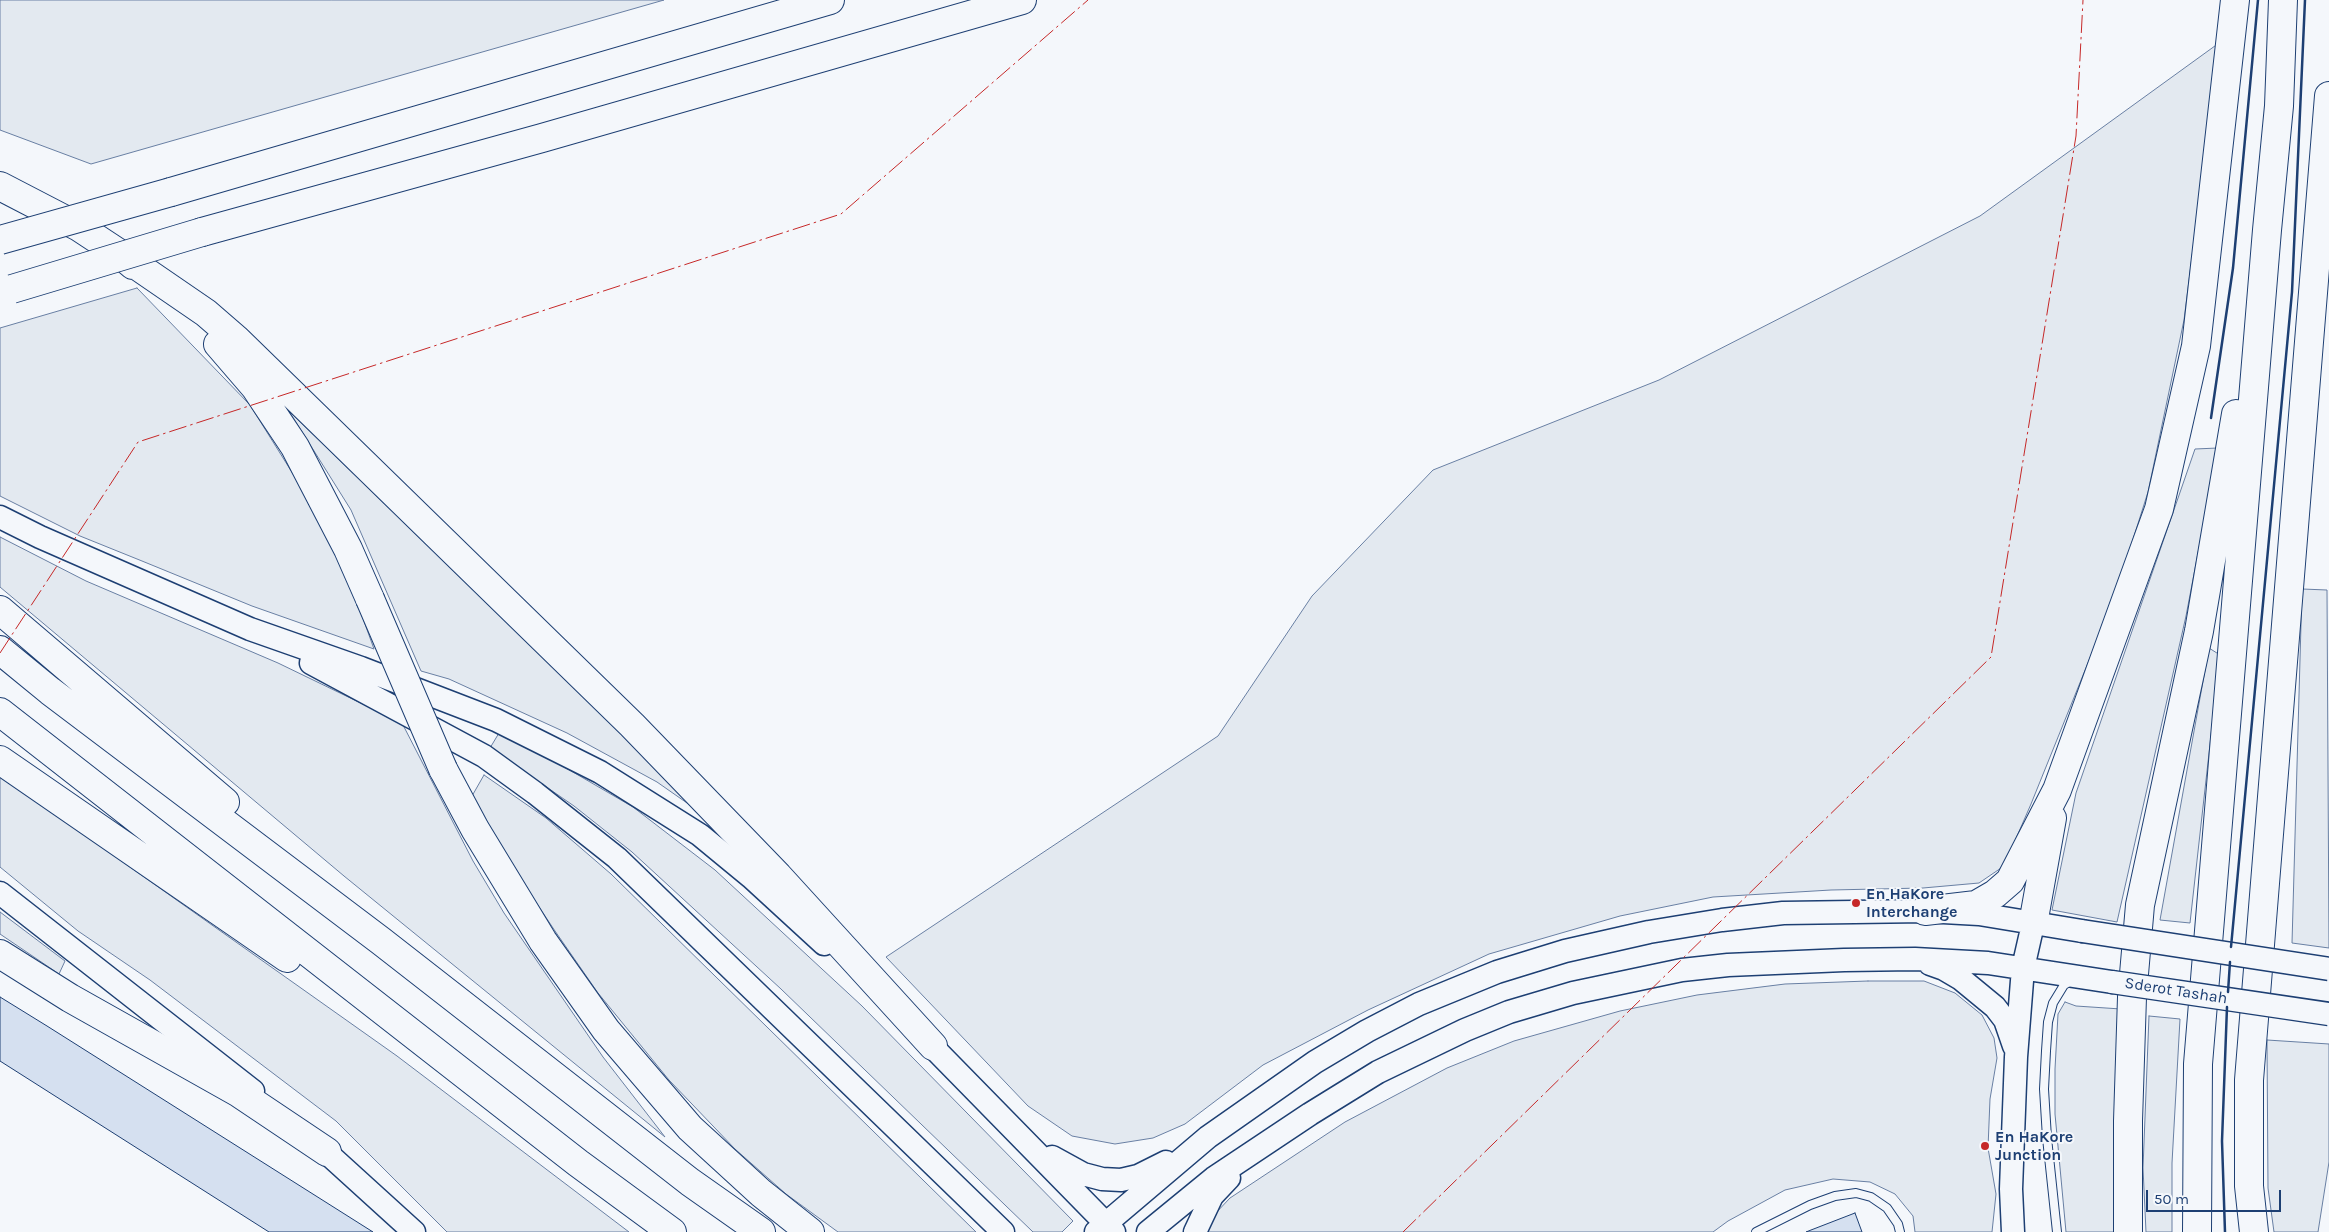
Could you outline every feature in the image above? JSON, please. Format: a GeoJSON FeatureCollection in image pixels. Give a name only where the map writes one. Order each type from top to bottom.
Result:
{"type":"FeatureCollection","features":[{"type":"Feature","properties":{"kind":"highway"},"geometry":{"type":"LineString","coordinates":[[0,240],[830,0]]}},
{"type":"Feature","properties":{"kind":"highway"},"geometry":{"type":"LineString","coordinates":[[6,291],[202,232],[562,132],[1022,0]]}},
{"type":"Feature","properties":{"kind":"highway"},"geometry":{"type":"LineString","coordinates":[[1925,911],[1976,905],[1995,894],[2010,881],[2056,790],[2159,509],[2196,346],[2235,0]]}},
{"type":"Feature","properties":{"kind":"highway"},"geometry":{"type":"LineString","coordinates":[[2197,1232],[2198,1064],[2267,230],[2280,106],[2283,0]]}},
{"type":"Feature","properties":{"kind":"highway"},"geometry":{"type":"LineString","coordinates":[[2254,1232],[2249,1186],[2249,1080],[2329,96]]}},
{"type":"Feature","properties":{"kind":"highway"},"geometry":{"type":"LineString","coordinates":[[0,186],[71,223],[120,254],[206,313],[236,339],[632,725],[778,876],[933,1046]]}},
{"type":"Feature","properties":{"kind":"highway"},"geometry":{"type":"LineString","coordinates":[[2128,1232],[2128,1121],[2132,997],[2140,905],[2199,631],[2267,230]]}},
{"type":"Feature","properties":{"kind":"highway"},"geometry":{"type":"LineString","coordinates":[[120,254],[172,297],[236,364],[255,387],[295,447],[348,549],[443,769],[475,829],[544,941],[606,1030],[690,1128],[761,1194],[810,1232]]}},
{"type":"Feature","properties":{"kind":"highway"},"geometry":{"type":"LineString","coordinates":[[0,610],[183,765],[381,941]]}},
{"type":"Feature","properties":{"kind":"highway"},"geometry":{"type":"LineString","coordinates":[[0,650],[58,697],[381,941],[690,1182],[761,1232]]}},
{"type":"Feature","properties":{"kind":"highway"},"geometry":{"type":"LineString","coordinates":[[0,712],[578,1163],[672,1232]]}},
{"type":"Feature","properties":{"kind":"highway"},"geometry":{"type":"LineString","coordinates":[[0,760],[214,906],[578,1163]]}},
{"type":"Feature","properties":{"kind":"highway"},"geometry":{"type":"LineString","coordinates":[[2033,924],[2056,790]]}},
{"type":"Feature","properties":{"kind":"highway"},"geometry":{"type":"LineString","coordinates":[[0,954],[70,998],[239,1093],[327,1152]]}},
{"type":"Feature","properties":{"kind":"main road"},"geometry":{"type":"LineString","coordinates":[[0,516],[40,537],[250,629],[361,668],[496,720],[600,772],[664,811],[726,856],[784,906],[933,1046],[1024,1139],[1105,1229],[1208,1137],[1272,1090],[1367,1031],[1419,1004],[1497,972],[1565,951],[1649,932],[1722,920],[1782,913],[1925,911],[1979,914],[2176,947],[2329,969]]}},
{"type":"Feature","properties":{"kind":"main road"},"geometry":{"type":"LineString","coordinates":[[250,629],[484,756],[535,793],[617,858],[1002,1231]]}},
{"type":"Feature","properties":{"kind":"main road"},"geometry":{"type":"LineString","coordinates":[[0,893],[219,1063],[327,1152],[414,1232]]}},
{"type":"Feature","properties":{"kind":"main road"},"geometry":{"type":"LineString","coordinates":[[2011,1232],[2016,1057],[2023,968],[2033,924]]}},
{"type":"Feature","properties":{"kind":"main road"},"geometry":{"type":"LineString","coordinates":[[1915,959],[1944,969],[1961,978],[1995,1007],[2006,1020],[2016,1057]]}},
{"type":"Feature","properties":{"kind":"main road","name":"Sderot Tashah"},"geometry":{"type":"LineString","coordinates":[[1253,1151],[1378,1072],[1465,1030],[1509,1012],[1554,999],[1682,970],[1728,965],[1915,959],[1988,963],[2329,1014]]}},
{"type":"Feature","properties":{"kind":"main road"},"geometry":{"type":"LineString","coordinates":[[1024,1139],[1066,1167],[1102,1180],[1121,1180],[1138,1176],[1157,1167],[1208,1137]]}},
{"type":"Feature","properties":{"kind":"main road"},"geometry":{"type":"LineString","coordinates":[[1148,1232],[1214,1178],[1253,1151]]}},
{"type":"Feature","properties":{"kind":"main road"},"geometry":{"type":"LineString","coordinates":[[1195,1232],[1212,1196],[1253,1151]]}},
{"type":"Feature","properties":{"kind":"lane"},"geometry":{"type":"LineString","coordinates":[[2057,1232],[2044,1089],[2048,1022],[2058,994],[2064,985],[2077,976]]}},
{"type":"Feature","properties":{"kind":"lane"},"geometry":{"type":"LineString","coordinates":[[1756,1232],[1810,1205],[1835,1196],[1856,1193],[1871,1197],[1887,1208],[1898,1224],[1900,1232]]}},
{"type":"Feature","properties":{"kind":"shaded area"},"geometry":{"type":"Polygon","coordinates":[[[0,0],[664,0],[91,164],[0,130],[0,0]]]}},
{"type":"Feature","properties":{"kind":"shaded area"},"geometry":{"type":"Polygon","coordinates":[[[2219,43],[2184,320],[2148,492],[2115,596],[2004,866],[1979,883],[1923,888],[1831,890],[1713,897],[1620,916],[1489,954],[1368,1010],[1263,1065],[1185,1124],[1153,1138],[1115,1144],[1072,1136],[1028,1106],[886,957],[1218,736],[1312,596],[1433,470],[1659,380],[1980,216],[2219,43]]]}},
{"type":"Feature","properties":{"kind":"shaded area"},"geometry":{"type":"Polygon","coordinates":[[[137,288],[250,405],[313,506],[343,563],[374,649],[252,606],[80,536],[0,496],[0,328],[137,288]]]}},
{"type":"Feature","properties":{"kind":"shaded area"},"geometry":{"type":"Polygon","coordinates":[[[289,411],[707,817],[657,782],[567,733],[449,679],[421,671],[351,510],[289,411]]]}},
{"type":"Feature","properties":{"kind":"shaded area"},"geometry":{"type":"Polygon","coordinates":[[[2218,448],[2186,616],[2117,922],[2052,910],[2076,793],[2195,449],[2218,448]]]}},
{"type":"Feature","properties":{"kind":"shaded area"},"geometry":{"type":"Polygon","coordinates":[[[0,537],[86,581],[278,663],[402,723],[473,861],[504,913],[603,1057],[665,1137],[344,876],[0,587],[0,537]]]}},
{"type":"Feature","properties":{"kind":"shaded area"},"geometry":{"type":"Polygon","coordinates":[[[2302,589],[2327,590],[2329,948],[2292,943],[2302,589]]]}},
{"type":"Feature","properties":{"kind":"shaded area"},"geometry":{"type":"Polygon","coordinates":[[[2209,648],[2220,655],[2190,923],[2160,920],[2209,648]]]}},
{"type":"Feature","properties":{"kind":"shaded area"},"geometry":{"type":"Polygon","coordinates":[[[499,733],[554,761],[633,807],[715,870],[862,1006],[1073,1221],[1062,1232],[1033,1232],[781,989],[632,852],[574,806],[490,748],[499,733]]]}},
{"type":"Feature","properties":{"kind":"shaded area"},"geometry":{"type":"Polygon","coordinates":[[[0,775],[397,1056],[629,1232],[447,1232],[336,1121],[150,980],[78,931],[0,867],[0,775]]]}},
{"type":"Feature","properties":{"kind":"shaded area"},"geometry":{"type":"Polygon","coordinates":[[[484,775],[546,818],[611,874],[976,1232],[838,1232],[786,1194],[735,1149],[669,1080],[598,993],[555,931],[515,871],[472,796],[484,775]]]}},
{"type":"Feature","properties":{"kind":"shaded area"},"geometry":{"type":"Polygon","coordinates":[[[0,912],[65,961],[59,974],[0,934],[0,912]]]}},
{"type":"Feature","properties":{"kind":"shaded area"},"geometry":{"type":"Polygon","coordinates":[[[1924,981],[1955,993],[1982,1015],[1994,1038],[1997,1058],[1990,1099],[1988,1148],[1996,1194],[1992,1232],[1915,1232],[1913,1216],[1895,1194],[1870,1182],[1833,1179],[1785,1190],[1728,1221],[1713,1232],[1208,1232],[1213,1216],[1230,1198],[1345,1122],[1447,1068],[1514,1041],[1620,1011],[1697,995],[1785,984],[1924,981]]]}},
{"type":"Feature","properties":{"kind":"shaded area"},"geometry":{"type":"Polygon","coordinates":[[[2065,1002],[2076,1006],[2121,1009],[2114,1147],[2116,1232],[2066,1232],[2055,1114],[2058,1014],[2065,1002]]]}},
{"type":"Feature","properties":{"kind":"shaded area"},"geometry":{"type":"Polygon","coordinates":[[[2149,1016],[2180,1019],[2172,1163],[2172,1232],[2146,1232],[2143,1168],[2149,1016]]]}},
{"type":"Feature","properties":{"kind":"shaded area"},"geometry":{"type":"Polygon","coordinates":[[[2267,1040],[2329,1044],[2329,1162],[2318,1232],[2274,1232],[2268,1188],[2267,1040]]]}},
{"type":"Feature","properties":{"kind":"building"},"geometry":{"type":"Polygon","coordinates":[[[0,997],[373,1232],[269,1232],[0,1061],[0,997]]]}},
{"type":"Feature","properties":{"kind":"building"},"geometry":{"type":"Polygon","coordinates":[[[1855,1213],[1862,1232],[1806,1232],[1811,1230],[1855,1213]]]}},
{"type":"Feature","properties":{"kind":"wall"},"geometry":{"type":"LineString","coordinates":[[2211,418],[2233,268],[2258,0]]}},
{"type":"Feature","properties":{"kind":"wall"},"geometry":{"type":"LineString","coordinates":[[2231,947],[2292,292],[2305,0]]}},
{"type":"Feature","properties":{"kind":"wall"},"geometry":{"type":"LineString","coordinates":[[2228,992],[2230,962]]}},
{"type":"Feature","properties":{"kind":"wall"},"geometry":{"type":"LineString","coordinates":[[2225,1232],[2222,1141],[2227,1007]]}},
{"type":"Feature","properties":{"kind":"power"},"geometry":{"type":"LineString","coordinates":[[0,653],[138,442],[841,214],[1088,0]]}},
{"type":"Feature","properties":{"kind":"power"},"geometry":{"type":"LineString","coordinates":[[1403,1232],[1991,657],[2076,136],[2083,0]]}},
{"type":"Feature","properties":{"kind":"place","name":"En HaKore Interchange"},"geometry":{"type":"Point","coordinates":[1856,903]}},
{"type":"Feature","properties":{"kind":"place","name":"En HaKore Junction"},"geometry":{"type":"Point","coordinates":[1985,1146]}}]}
